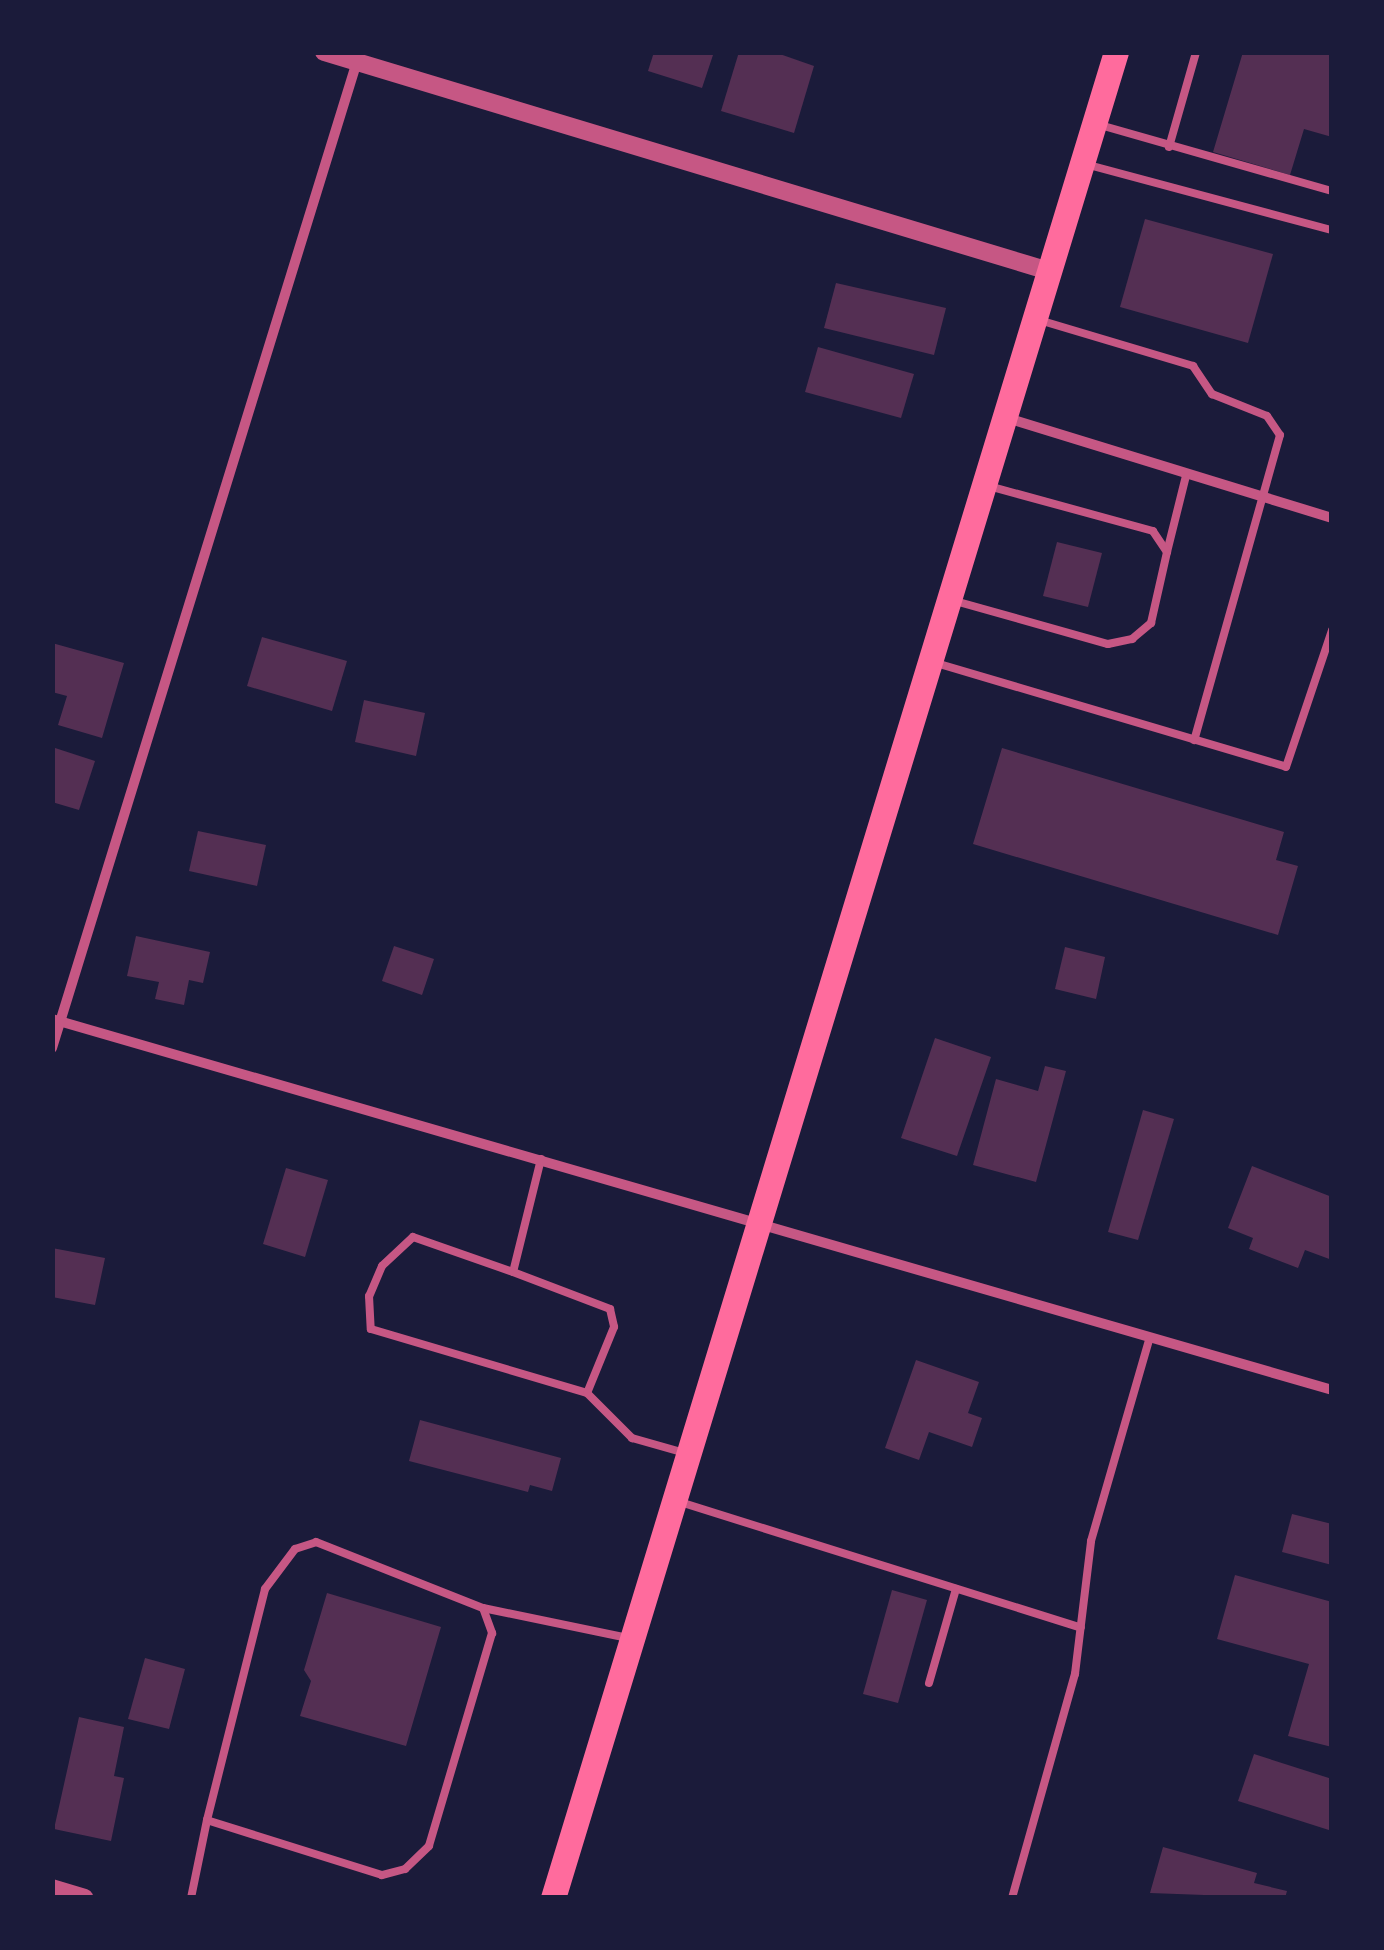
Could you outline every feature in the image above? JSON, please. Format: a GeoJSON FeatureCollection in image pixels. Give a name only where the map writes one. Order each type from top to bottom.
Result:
{"type":"FeatureCollection","features":[{"type":"Feature","properties":{"kind":"main road"},"geometry":{"type":"LineString","coordinates":[[553,1898],[1116,52]]}},
{"type":"Feature","properties":{"kind":"street"},"geometry":{"type":"LineString","coordinates":[[324,52],[358,58],[1052,272]]}},
{"type":"Feature","properties":{"kind":"street"},"geometry":{"type":"LineString","coordinates":[[52,1048],[56,1020],[358,58]]}},
{"type":"Feature","properties":{"kind":"street"},"geometry":{"type":"LineString","coordinates":[[1006,418],[1332,518]]}},
{"type":"Feature","properties":{"kind":"street"},"geometry":{"type":"LineString","coordinates":[[56,1020],[1332,1390]]}},
{"type":"Feature","properties":{"kind":"street"},"geometry":{"type":"LineString","coordinates":[[52,1888],[84,1898]]}},
{"type":"Feature","properties":{"kind":"lane"},"geometry":{"type":"LineString","coordinates":[[1169,146],[1196,52]]}},
{"type":"Feature","properties":{"kind":"lane"},"geometry":{"type":"LineString","coordinates":[[1096,124],[1332,191]]}},
{"type":"Feature","properties":{"kind":"lane"},"geometry":{"type":"LineString","coordinates":[[1084,163],[1332,230]]}},
{"type":"Feature","properties":{"kind":"lane"},"geometry":{"type":"LineString","coordinates":[[1037,320],[1194,366],[1212,394],[1267,416],[1280,434],[1266,499],[1194,740]]}},
{"type":"Feature","properties":{"kind":"lane"},"geometry":{"type":"LineString","coordinates":[[950,600],[1108,644],[1132,639],[1151,623],[1186,476]]}},
{"type":"Feature","properties":{"kind":"lane"},"geometry":{"type":"LineString","coordinates":[[986,485],[1153,531],[1166,552]]}},
{"type":"Feature","properties":{"kind":"lane"},"geometry":{"type":"LineString","coordinates":[[932,662],[1286,767],[1332,630]]}},
{"type":"Feature","properties":{"kind":"lane"},"geometry":{"type":"LineString","coordinates":[[513,1272],[541,1159]]}},
{"type":"Feature","properties":{"kind":"lane"},"geometry":{"type":"LineString","coordinates":[[587,1392],[614,1326],[610,1309],[413,1237],[382,1266],[370,1296],[370,1329],[587,1392],[632,1438],[689,1454]]}},
{"type":"Feature","properties":{"kind":"lane"},"geometry":{"type":"LineString","coordinates":[[1012,1898],[1076,1674],[1091,1541],[1150,1337]]}},
{"type":"Feature","properties":{"kind":"lane"},"geometry":{"type":"LineString","coordinates":[[675,1501],[1081,1628]]}},
{"type":"Feature","properties":{"kind":"lane"},"geometry":{"type":"LineString","coordinates":[[192,1898],[207,1820],[266,1589],[295,1549],[316,1542],[482,1608],[632,1640]]}},
{"type":"Feature","properties":{"kind":"lane"},"geometry":{"type":"LineString","coordinates":[[929,1683],[956,1589]]}},
{"type":"Feature","properties":{"kind":"lane"},"geometry":{"type":"LineString","coordinates":[[207,1820],[382,1875],[405,1869],[429,1846],[492,1633],[482,1608]]}},
{"type":"Feature","properties":{"kind":"building"},"geometry":{"type":"Polygon","coordinates":[[[654,52],[714,52],[702,88],[648,71],[654,52]]]}},
{"type":"Feature","properties":{"kind":"building"},"geometry":{"type":"Polygon","coordinates":[[[739,52],[774,52],[814,66],[794,133],[721,111],[739,52]]]}},
{"type":"Feature","properties":{"kind":"building"},"geometry":{"type":"Polygon","coordinates":[[[1243,52],[1332,52],[1332,137],[1304,129],[1290,175],[1213,152],[1243,52]]]}},
{"type":"Feature","properties":{"kind":"building"},"geometry":{"type":"Polygon","coordinates":[[[1145,219],[1273,254],[1248,343],[1120,307],[1145,219]]]}},
{"type":"Feature","properties":{"kind":"building"},"geometry":{"type":"Polygon","coordinates":[[[836,283],[946,308],[934,355],[824,328],[836,283]]]}},
{"type":"Feature","properties":{"kind":"building"},"geometry":{"type":"Polygon","coordinates":[[[818,347],[914,374],[901,418],[805,392],[818,347]]]}},
{"type":"Feature","properties":{"kind":"building"},"geometry":{"type":"Polygon","coordinates":[[[1057,542],[1102,553],[1088,607],[1043,596],[1057,542]]]}},
{"type":"Feature","properties":{"kind":"building"},"geometry":{"type":"Polygon","coordinates":[[[262,637],[347,661],[332,711],[247,686],[262,637]]]}},
{"type":"Feature","properties":{"kind":"building"},"geometry":{"type":"Polygon","coordinates":[[[52,643],[124,663],[102,738],[58,725],[67,696],[52,692],[52,643]]]}},
{"type":"Feature","properties":{"kind":"building"},"geometry":{"type":"Polygon","coordinates":[[[364,700],[425,713],[416,756],[355,742],[364,700]]]}},
{"type":"Feature","properties":{"kind":"building"},"geometry":{"type":"Polygon","coordinates":[[[52,747],[95,761],[79,810],[52,802],[52,747]]]}},
{"type":"Feature","properties":{"kind":"building"},"geometry":{"type":"Polygon","coordinates":[[[1002,748],[1284,832],[1276,860],[1298,866],[1278,935],[973,844],[1002,748]]]}},
{"type":"Feature","properties":{"kind":"building"},"geometry":{"type":"Polygon","coordinates":[[[198,831],[266,845],[257,886],[189,871],[198,831]]]}},
{"type":"Feature","properties":{"kind":"building"},"geometry":{"type":"Polygon","coordinates":[[[136,936],[210,952],[203,983],[189,980],[184,1005],[155,999],[159,982],[127,976],[136,936]]]}},
{"type":"Feature","properties":{"kind":"building"},"geometry":{"type":"Polygon","coordinates":[[[394,946],[434,959],[422,995],[382,981],[394,946]]]}},
{"type":"Feature","properties":{"kind":"building"},"geometry":{"type":"Polygon","coordinates":[[[1065,947],[1105,957],[1096,999],[1055,989],[1065,947]]]}},
{"type":"Feature","properties":{"kind":"building"},"geometry":{"type":"Polygon","coordinates":[[[935,1038],[991,1057],[957,1156],[901,1138],[935,1038]]]}},
{"type":"Feature","properties":{"kind":"building"},"geometry":{"type":"Polygon","coordinates":[[[1045,1066],[1066,1071],[1036,1182],[973,1165],[996,1079],[1038,1091],[1045,1066]]]}},
{"type":"Feature","properties":{"kind":"building"},"geometry":{"type":"Polygon","coordinates":[[[1143,1110],[1174,1119],[1138,1240],[1108,1232],[1143,1110]]]}},
{"type":"Feature","properties":{"kind":"building"},"geometry":{"type":"Polygon","coordinates":[[[1252,1166],[1332,1197],[1332,1260],[1305,1250],[1298,1268],[1249,1249],[1253,1238],[1228,1228],[1252,1166]]]}},
{"type":"Feature","properties":{"kind":"building"},"geometry":{"type":"Polygon","coordinates":[[[286,1168],[328,1180],[305,1257],[263,1244],[286,1168]]]}},
{"type":"Feature","properties":{"kind":"building"},"geometry":{"type":"Polygon","coordinates":[[[52,1248],[105,1258],[95,1305],[52,1297],[52,1248]]]}},
{"type":"Feature","properties":{"kind":"building"},"geometry":{"type":"Polygon","coordinates":[[[916,1360],[979,1382],[968,1413],[982,1418],[972,1447],[929,1432],[919,1460],[885,1448],[916,1360]]]}},
{"type":"Feature","properties":{"kind":"building"},"geometry":{"type":"Polygon","coordinates":[[[420,1420],[561,1458],[552,1491],[530,1485],[528,1492],[409,1461],[420,1420]]]}},
{"type":"Feature","properties":{"kind":"building"},"geometry":{"type":"Polygon","coordinates":[[[1292,1514],[1332,1524],[1332,1565],[1282,1552],[1292,1514]]]}},
{"type":"Feature","properties":{"kind":"building"},"geometry":{"type":"Polygon","coordinates":[[[1235,1575],[1332,1602],[1332,1747],[1288,1736],[1309,1664],[1217,1639],[1235,1575]]]}},
{"type":"Feature","properties":{"kind":"building"},"geometry":{"type":"Polygon","coordinates":[[[892,1590],[927,1600],[898,1703],[863,1694],[892,1590]]]}},
{"type":"Feature","properties":{"kind":"building"},"geometry":{"type":"Polygon","coordinates":[[[327,1593],[441,1627],[406,1746],[300,1716],[311,1681],[304,1670],[327,1593]]]}},
{"type":"Feature","properties":{"kind":"building"},"geometry":{"type":"Polygon","coordinates":[[[145,1658],[185,1669],[169,1729],[128,1719],[145,1658]]]}},
{"type":"Feature","properties":{"kind":"building"},"geometry":{"type":"Polygon","coordinates":[[[79,1717],[124,1727],[114,1776],[124,1778],[111,1841],[54,1829],[79,1717]]]}},
{"type":"Feature","properties":{"kind":"building"},"geometry":{"type":"Polygon","coordinates":[[[1254,1754],[1332,1779],[1332,1831],[1238,1801],[1254,1754]]]}},
{"type":"Feature","properties":{"kind":"building"},"geometry":{"type":"Polygon","coordinates":[[[1163,1847],[1257,1873],[1254,1883],[1287,1891],[1285,1898],[1150,1893],[1163,1847]]]}}]}
